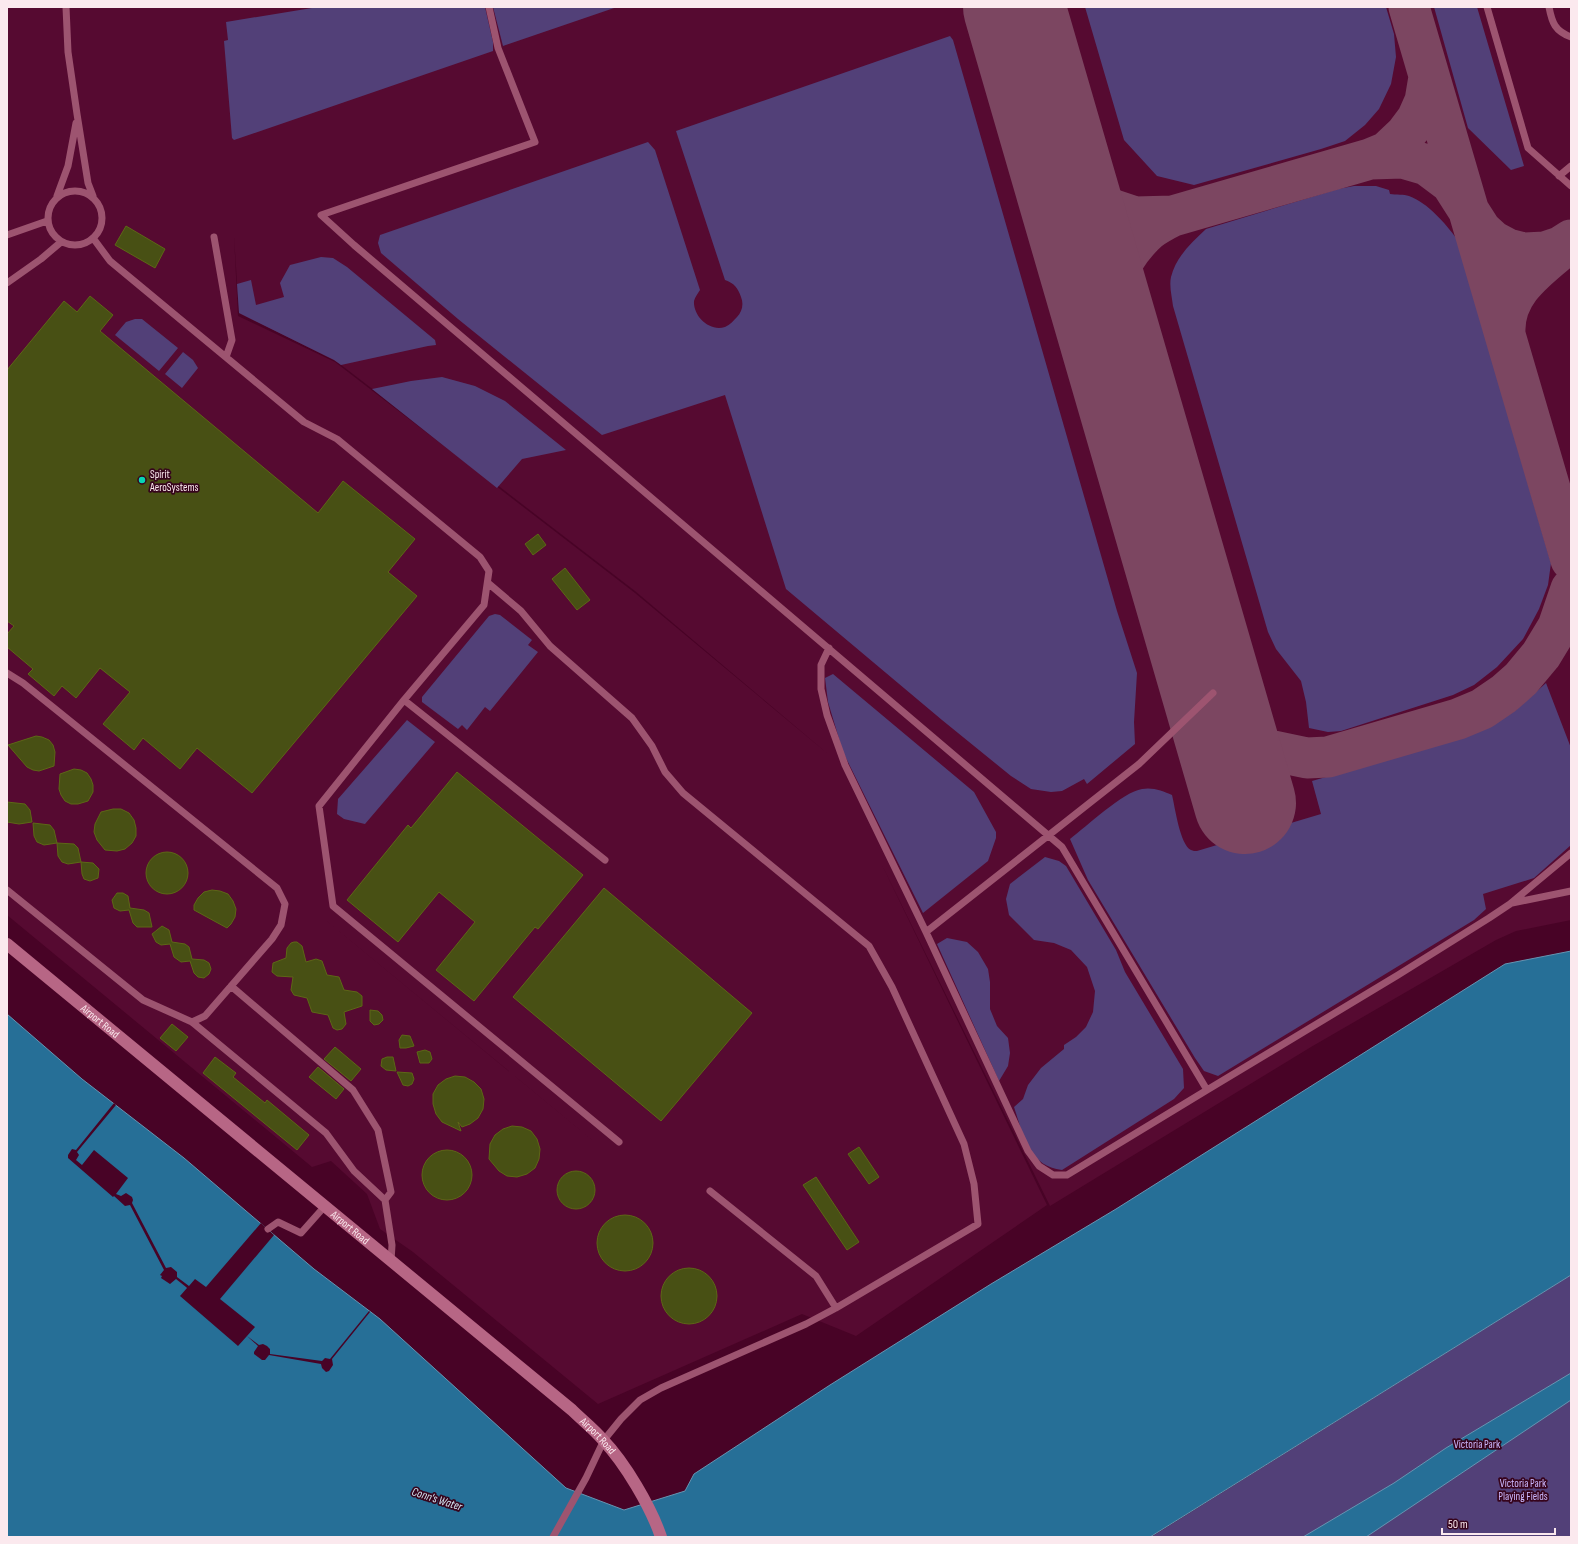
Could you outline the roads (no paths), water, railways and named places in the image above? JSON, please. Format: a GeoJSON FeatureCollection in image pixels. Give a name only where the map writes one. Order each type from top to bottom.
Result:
{"type":"FeatureCollection","features":[{"type":"Feature","properties":{"kind":"street","name":"Airport Road"},"geometry":{"type":"LineString","coordinates":[[7,944],[566,1406],[604,1440],[623,1466],[649,1510],[661,1537]]}},
{"type":"Feature","properties":{"kind":"lane"},"geometry":{"type":"LineString","coordinates":[[66,7],[68,52],[88,182],[93,196],[99,204],[102,213],[102,222],[99,232],[93,238],[86,243],[69,245],[61,242],[54,236],[47,221],[47,212],[51,203],[57,196],[68,166],[77,114]]}},
{"type":"Feature","properties":{"kind":"lane"},"geometry":{"type":"LineString","coordinates":[[489,7],[498,48],[535,142],[321,216],[557,419],[1062,847],[1207,1090]]}},
{"type":"Feature","properties":{"kind":"lane"},"geometry":{"type":"LineString","coordinates":[[1487,7],[1526,143],[1532,153],[1571,186]]}},
{"type":"Feature","properties":{"kind":"lane"},"geometry":{"type":"LineString","coordinates":[[1549,7],[1554,26],[1571,37]]}},
{"type":"Feature","properties":{"kind":"lane"},"geometry":{"type":"LineString","coordinates":[[1560,176],[1571,166]]}},
{"type":"Feature","properties":{"kind":"lane"},"geometry":{"type":"LineString","coordinates":[[57,196],[75,190],[93,196]]}},
{"type":"Feature","properties":{"kind":"lane"},"geometry":{"type":"LineString","coordinates":[[7,234],[47,221]]}},
{"type":"Feature","properties":{"kind":"lane"},"geometry":{"type":"LineString","coordinates":[[214,237],[232,340],[226,357]]}},
{"type":"Feature","properties":{"kind":"lane"},"geometry":{"type":"LineString","coordinates":[[93,238],[110,260],[304,422],[337,439],[480,557],[489,571],[484,605],[404,700],[319,806],[333,906],[619,1142]]}},
{"type":"Feature","properties":{"kind":"lane"},"geometry":{"type":"LineString","coordinates":[[7,283],[41,259],[61,242]]}},
{"type":"Feature","properties":{"kind":"lane"},"geometry":{"type":"LineString","coordinates":[[488,583],[521,611],[550,646],[632,718],[652,746],[665,772],[683,793],[869,946],[892,987],[964,1144],[974,1184],[978,1224],[836,1308],[806,1324],[661,1388],[640,1400],[621,1419],[604,1440],[586,1478],[554,1537]]}},
{"type":"Feature","properties":{"kind":"lane"},"geometry":{"type":"LineString","coordinates":[[829,648],[821,665],[821,689],[827,715],[845,765],[926,932],[1028,1151],[1038,1166],[1053,1175],[1067,1174],[1398,975],[1510,904],[1571,853]]}},
{"type":"Feature","properties":{"kind":"lane"},"geometry":{"type":"LineString","coordinates":[[7,674],[42,698],[277,888],[285,904],[281,924],[272,939],[204,1016],[192,1022]]}},
{"type":"Feature","properties":{"kind":"lane"},"geometry":{"type":"LineString","coordinates":[[926,932],[1138,764],[1213,693]]}},
{"type":"Feature","properties":{"kind":"lane"},"geometry":{"type":"LineString","coordinates":[[404,700],[605,860]]}},
{"type":"Feature","properties":{"kind":"lane"},"geometry":{"type":"LineString","coordinates":[[7,890],[143,1000],[192,1022],[326,1133],[354,1170],[385,1200],[392,1244],[391,1261]]}},
{"type":"Feature","properties":{"kind":"lane"},"geometry":{"type":"LineString","coordinates":[[1510,904],[1571,891]]}},
{"type":"Feature","properties":{"kind":"lane"},"geometry":{"type":"LineString","coordinates":[[231,986],[353,1090],[378,1130],[391,1192],[385,1200]]}},
{"type":"Feature","properties":{"kind":"lane"},"geometry":{"type":"LineString","coordinates":[[710,1191],[816,1276],[836,1308]]}},
{"type":"Feature","properties":{"kind":"lane"},"geometry":{"type":"LineString","coordinates":[[268,1230],[278,1222],[301,1233],[324,1206]]}},
{"type":"Feature","properties":{"kind":"water","name":"Conn's Water"},"geometry":{"type":"Polygon","coordinates":[[[1571,951],[1571,1275],[1150,1537],[7,1537],[7,1014],[82,1079],[184,1158],[314,1269],[380,1319],[566,1488],[624,1510],[685,1491],[694,1474],[830,1385],[991,1284],[1116,1209],[1505,964],[1571,951]]]}},
{"type":"Feature","properties":{"kind":"water"},"geometry":{"type":"Polygon","coordinates":[[[1571,1373],[1571,1400],[1366,1537],[1303,1537],[1394,1483],[1446,1448],[1571,1373]]]}},
{"type":"Feature","properties":{"kind":"place","name":"Spirit AeroSystems"},"geometry":{"type":"Point","coordinates":[142,480]}},
{"type":"Feature","properties":{"kind":"park label","name":"Victoria Park"},"geometry":{"type":"Point","coordinates":[1477,1444]}},
{"type":"Feature","properties":{"kind":"park label","name":"Victoria Park Playing Fields"},"geometry":{"type":"Point","coordinates":[1523,1489]}}]}
